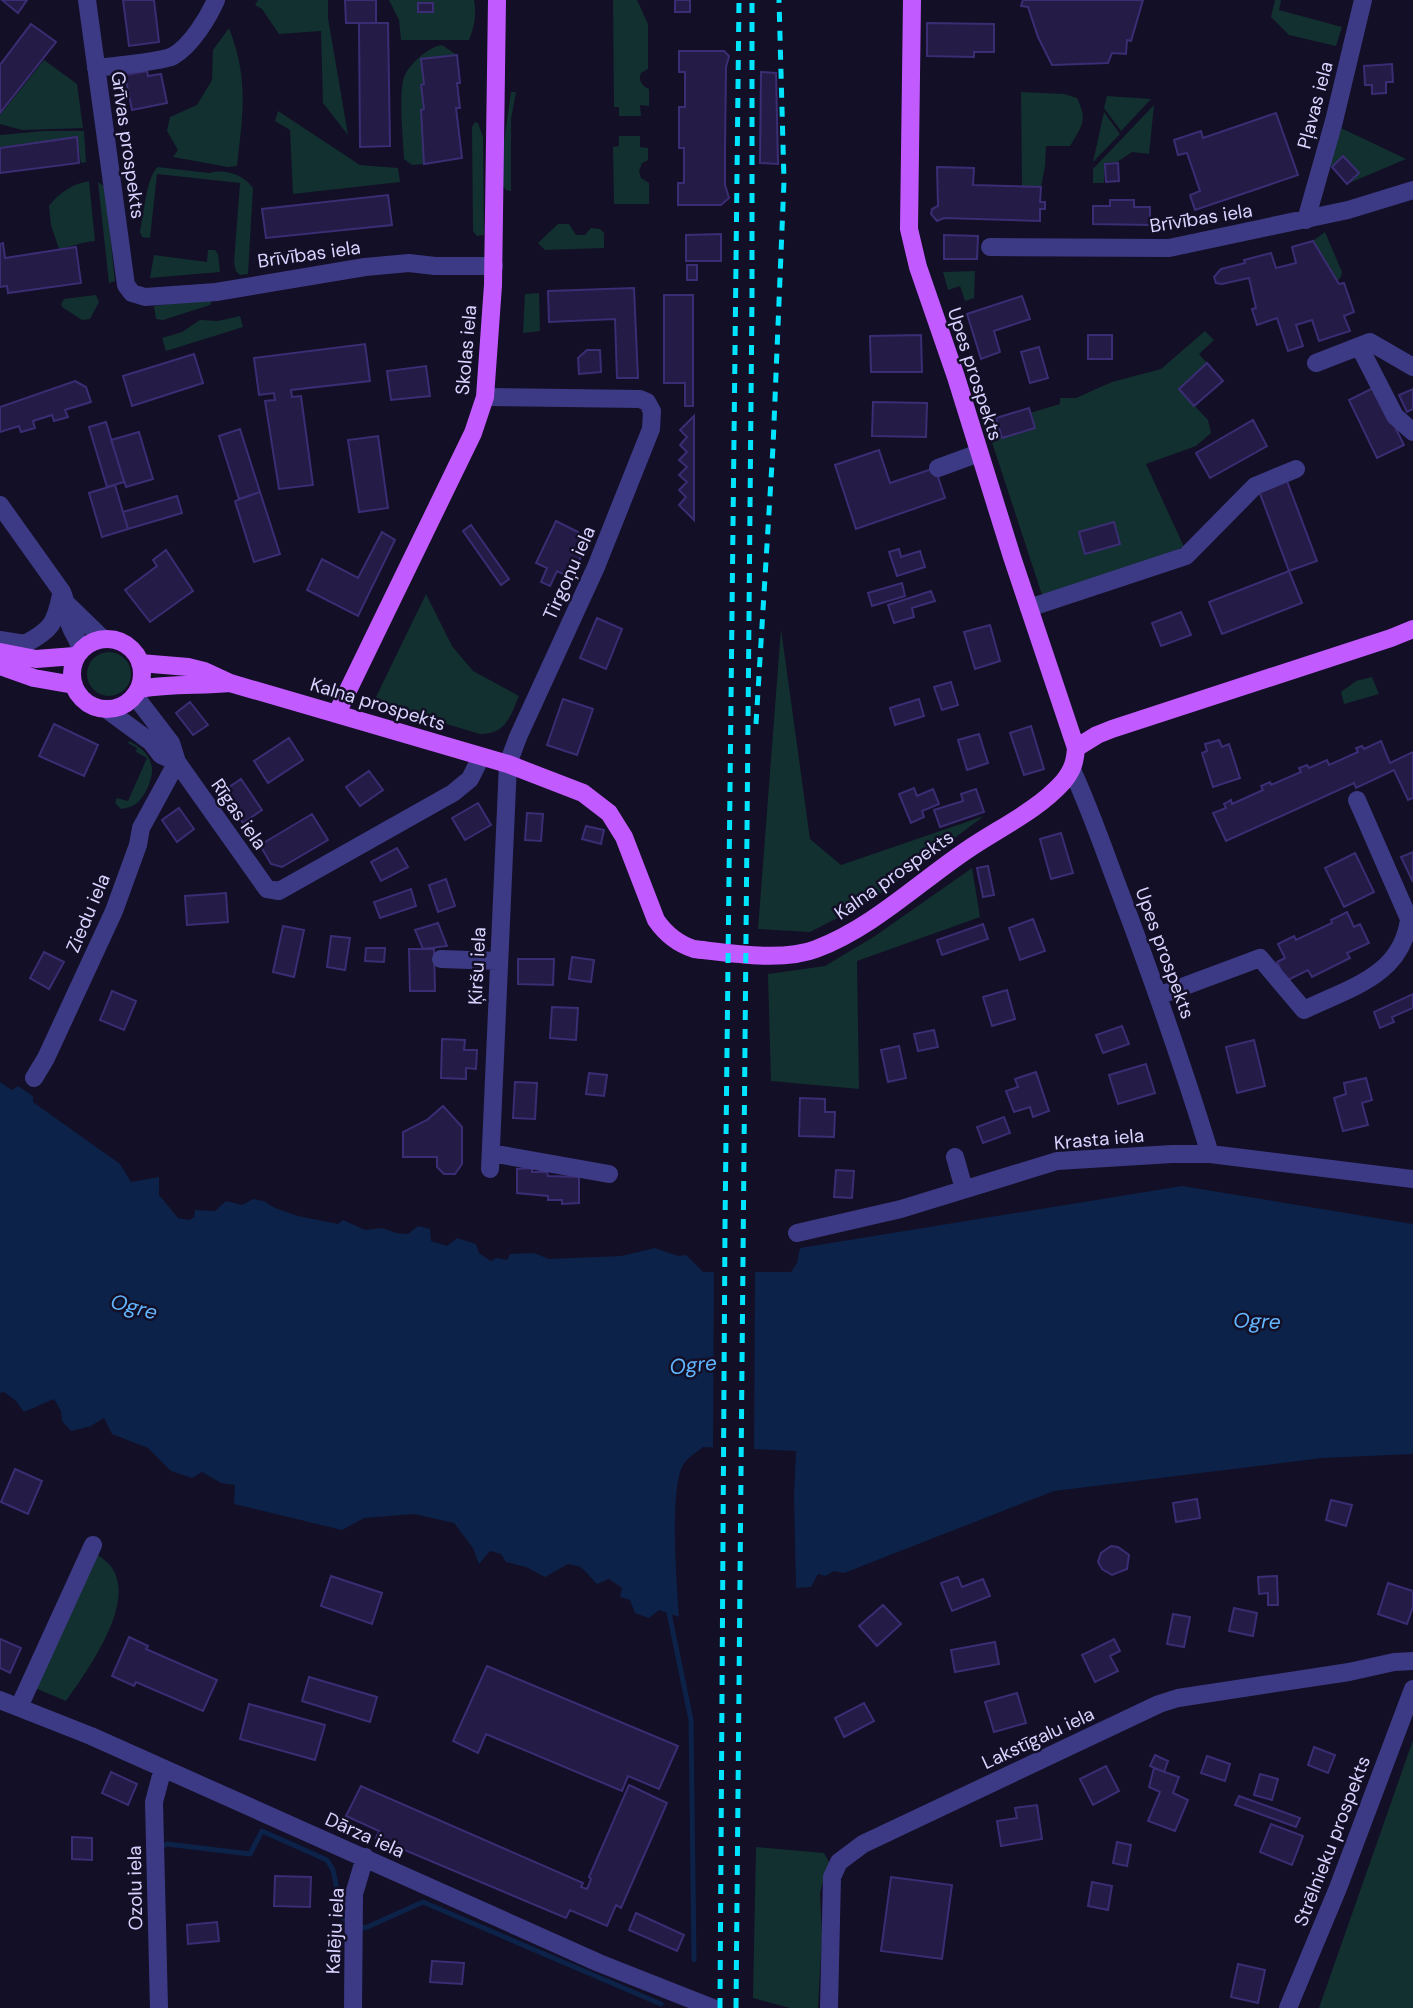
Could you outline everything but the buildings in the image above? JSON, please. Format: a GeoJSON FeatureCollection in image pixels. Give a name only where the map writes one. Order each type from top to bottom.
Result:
{"type":"FeatureCollection","features":[{"type":"Feature","properties":{"kind":"main road","name":"Skolas iela"},"geometry":{"type":"LineString","coordinates":[[337,713],[473,433],[485,397],[494,266],[497,0]]}},
{"type":"Feature","properties":{"kind":"main road","name":"Upes prospekts"},"geometry":{"type":"LineString","coordinates":[[912,0],[909,229],[918,267],[1076,748]]}},
{"type":"Feature","properties":{"kind":"main road"},"geometry":{"type":"LineString","coordinates":[[1072,770],[1076,748],[1097,735],[1413,629]]}},
{"type":"Feature","properties":{"kind":"main road"},"geometry":{"type":"LineString","coordinates":[[138,692],[140,663],[127,646],[114,640],[103,639],[91,643],[78,653],[72,667],[74,685],[79,695],[91,705],[106,709],[120,706],[138,692],[156,686],[199,687],[230,683]]}},
{"type":"Feature","properties":{"kind":"main road"},"geometry":{"type":"LineString","coordinates":[[0,652],[36,659],[78,653]]}},
{"type":"Feature","properties":{"kind":"main road"},"geometry":{"type":"LineString","coordinates":[[140,663],[188,667],[230,683]]}},
{"type":"Feature","properties":{"kind":"main road"},"geometry":{"type":"LineString","coordinates":[[0,666],[34,678],[74,685]]}},
{"type":"Feature","properties":{"kind":"main road","name":"Kalna prospekts"},"geometry":{"type":"LineString","coordinates":[[230,683],[508,764],[583,793],[601,804],[624,836],[656,920],[663,929],[684,946],[717,951],[788,955],[814,950],[860,927],[967,850],[1045,799],[1072,770]]}},
{"type":"Feature","properties":{"kind":"street","name":"Grīvas prospekts"},"geometry":{"type":"LineString","coordinates":[[87,0],[126,285],[132,293]]}},
{"type":"Feature","properties":{"kind":"street"},"geometry":{"type":"LineString","coordinates":[[96,68],[172,57],[209,18],[216,0]]}},
{"type":"Feature","properties":{"kind":"street","name":"Pļavas iela"},"geometry":{"type":"LineString","coordinates":[[1306,220],[1334,121],[1363,0]]}},
{"type":"Feature","properties":{"kind":"street","name":"Brīvības iela"},"geometry":{"type":"LineString","coordinates":[[989,247],[1169,248],[1306,220],[1413,190]]}},
{"type":"Feature","properties":{"kind":"street","name":"Brīvības iela"},"geometry":{"type":"LineString","coordinates":[[132,293],[145,297],[216,292],[365,267],[409,263],[494,266]]}},
{"type":"Feature","properties":{"kind":"street"},"geometry":{"type":"LineString","coordinates":[[1316,363],[1370,342],[1413,367]]}},
{"type":"Feature","properties":{"kind":"street"},"geometry":{"type":"LineString","coordinates":[[1359,346],[1395,416],[1413,432]]}},
{"type":"Feature","properties":{"kind":"street","name":"Tirgoņu iela"},"geometry":{"type":"LineString","coordinates":[[485,397],[640,399],[647,402],[652,411],[651,429],[596,567],[508,764]]}},
{"type":"Feature","properties":{"kind":"street"},"geometry":{"type":"LineString","coordinates":[[938,467],[979,453]]}},
{"type":"Feature","properties":{"kind":"street"},"geometry":{"type":"LineString","coordinates":[[1029,608],[1186,556],[1255,486],[1296,469]]}},
{"type":"Feature","properties":{"kind":"street"},"geometry":{"type":"LineString","coordinates":[[0,505],[65,598],[103,639]]}},
{"type":"Feature","properties":{"kind":"street"},"geometry":{"type":"LineString","coordinates":[[0,640],[25,644],[49,628],[65,598]]}},
{"type":"Feature","properties":{"kind":"street"},"geometry":{"type":"LineString","coordinates":[[65,598],[69,624],[79,640],[78,653]]}},
{"type":"Feature","properties":{"kind":"street"},"geometry":{"type":"LineString","coordinates":[[138,692],[171,743],[177,762]]}},
{"type":"Feature","properties":{"kind":"street"},"geometry":{"type":"LineString","coordinates":[[106,709],[151,742],[161,755],[177,762]]}},
{"type":"Feature","properties":{"kind":"street","name":"Rīgas iela"},"geometry":{"type":"LineString","coordinates":[[177,762],[267,889],[279,891],[453,793],[470,779],[481,757]]}},
{"type":"Feature","properties":{"kind":"street","name":"Ziedu iela"},"geometry":{"type":"LineString","coordinates":[[34,1078],[46,1059],[114,911],[138,845],[141,828],[177,762]]}},
{"type":"Feature","properties":{"kind":"street","name":"Ķiršu iela"},"geometry":{"type":"LineString","coordinates":[[508,764],[490,1161],[609,1174]]}},
{"type":"Feature","properties":{"kind":"street","name":"Upes prospekts"},"geometry":{"type":"LineString","coordinates":[[1072,770],[1087,803],[1158,996],[1210,1154]]}},
{"type":"Feature","properties":{"kind":"street"},"geometry":{"type":"LineString","coordinates":[[1158,996],[1260,958],[1304,1010],[1386,969],[1407,937],[1409,919],[1357,800]]}},
{"type":"Feature","properties":{"kind":"street"},"geometry":{"type":"LineString","coordinates":[[441,959],[499,961]]}},
{"type":"Feature","properties":{"kind":"street","name":"Krasta iela"},"geometry":{"type":"LineString","coordinates":[[797,1233],[901,1209],[1057,1161],[1210,1154],[1413,1179]]}},
{"type":"Feature","properties":{"kind":"street"},"geometry":{"type":"LineString","coordinates":[[955,1157],[964,1189]]}},
{"type":"Feature","properties":{"kind":"street"},"geometry":{"type":"LineString","coordinates":[[19,1707],[93,1545]]}},
{"type":"Feature","properties":{"kind":"street","name":"Lakstīgalu iela"},"geometry":{"type":"LineString","coordinates":[[829,2008],[832,1877],[839,1862],[863,1844],[1159,1704],[1178,1698],[1413,1661]]}},
{"type":"Feature","properties":{"kind":"street","name":"Strēlnieku prospekts"},"geometry":{"type":"LineString","coordinates":[[1288,2008],[1338,1888],[1413,1689]]}},
{"type":"Feature","properties":{"kind":"street","name":"Dārza iela"},"geometry":{"type":"LineString","coordinates":[[0,1700],[92,1736],[365,1857],[676,2001],[713,2008]]}},
{"type":"Feature","properties":{"kind":"street","name":"Ozolu iela"},"geometry":{"type":"LineString","coordinates":[[159,2008],[154,1802],[163,1768]]}},
{"type":"Feature","properties":{"kind":"street","name":"Kalēju iela"},"geometry":{"type":"LineString","coordinates":[[353,2008],[354,1894],[365,1857]]}},
{"type":"Feature","properties":{"kind":"green space"},"geometry":{"type":"Polygon","coordinates":[[[258,0],[328,0],[328,18],[348,135],[323,103],[321,31],[279,34],[262,9],[255,5],[258,0]]]}},
{"type":"Feature","properties":{"kind":"green space"},"geometry":{"type":"Polygon","coordinates":[[[389,0],[474,0],[474,21],[469,40],[401,40],[399,20],[389,0]]]}},
{"type":"Feature","properties":{"kind":"green space"},"geometry":{"type":"Polygon","coordinates":[[[613,0],[637,0],[648,24],[648,69],[641,73],[640,81],[649,89],[649,106],[640,105],[641,116],[619,116],[619,107],[614,107],[613,0]]]}},
{"type":"Feature","properties":{"kind":"green space"},"geometry":{"type":"Polygon","coordinates":[[[1275,0],[1281,0],[1279,10],[1342,27],[1336,46],[1289,35],[1271,17],[1275,0]]]}},
{"type":"Feature","properties":{"kind":"green space"},"geometry":{"type":"Polygon","coordinates":[[[229,28],[240,64],[243,96],[237,166],[228,167],[173,157],[178,150],[167,131],[170,117],[197,105],[212,80],[213,50],[229,28]]]}},
{"type":"Feature","properties":{"kind":"green space"},"geometry":{"type":"Polygon","coordinates":[[[442,45],[457,55],[421,59],[424,84],[421,85],[424,109],[421,110],[424,164],[412,165],[404,159],[401,108],[403,81],[418,58],[442,45]]]}},
{"type":"Feature","properties":{"kind":"green space"},"geometry":{"type":"Polygon","coordinates":[[[44,60],[77,84],[83,128],[22,130],[0,124],[0,115],[44,60]]]}},
{"type":"Feature","properties":{"kind":"green space"},"geometry":{"type":"Polygon","coordinates":[[[511,92],[516,92],[511,119],[511,191],[503,186],[503,148],[511,92]]]}},
{"type":"Feature","properties":{"kind":"green space"},"geometry":{"type":"Polygon","coordinates":[[[1021,92],[1064,94],[1077,98],[1082,112],[1082,123],[1070,146],[1046,146],[1041,187],[1022,186],[1021,92]]]}},
{"type":"Feature","properties":{"kind":"green space"},"geometry":{"type":"Polygon","coordinates":[[[1107,96],[1151,99],[1121,131],[1104,108],[1107,96]]]}},
{"type":"Feature","properties":{"kind":"green space"},"geometry":{"type":"Polygon","coordinates":[[[1154,105],[1149,154],[1132,152],[1117,162],[1105,163],[1104,183],[1093,183],[1093,169],[1154,105]]]}},
{"type":"Feature","properties":{"kind":"green space"},"geometry":{"type":"Polygon","coordinates":[[[278,111],[360,165],[398,168],[400,182],[293,194],[290,130],[275,121],[278,111]]]}},
{"type":"Feature","properties":{"kind":"green space"},"geometry":{"type":"Polygon","coordinates":[[[1104,112],[1120,134],[1093,162],[1104,112]]]}},
{"type":"Feature","properties":{"kind":"green space"},"geometry":{"type":"Polygon","coordinates":[[[475,122],[478,123],[483,137],[484,235],[477,236],[473,231],[472,127],[475,122]]]}},
{"type":"Feature","properties":{"kind":"green space"},"geometry":{"type":"Polygon","coordinates":[[[1341,128],[1406,159],[1347,184],[1343,157],[1332,167],[1325,161],[1341,128]]]}},
{"type":"Feature","properties":{"kind":"green space"},"geometry":{"type":"Polygon","coordinates":[[[84,131],[86,162],[81,163],[77,137],[0,147],[0,135],[84,131]]]}},
{"type":"Feature","properties":{"kind":"green space"},"geometry":{"type":"Polygon","coordinates":[[[619,136],[640,136],[640,147],[648,148],[648,160],[642,163],[639,171],[641,178],[649,183],[649,204],[614,204],[613,147],[619,146],[619,136]]]}},
{"type":"Feature","properties":{"kind":"green space"},"geometry":{"type":"Polygon","coordinates":[[[158,167],[209,173],[227,172],[240,176],[249,183],[253,188],[248,274],[240,275],[234,263],[240,183],[157,174],[150,238],[142,237],[140,232],[148,187],[158,167]]]}},
{"type":"Feature","properties":{"kind":"green space"},"geometry":{"type":"Polygon","coordinates":[[[89,181],[95,241],[59,249],[51,225],[49,206],[66,190],[89,181]]]}},
{"type":"Feature","properties":{"kind":"green space"},"geometry":{"type":"Polygon","coordinates":[[[98,182],[105,187],[115,281],[109,283],[98,182]]]}},
{"type":"Feature","properties":{"kind":"green space"},"geometry":{"type":"Polygon","coordinates":[[[558,224],[569,224],[576,235],[585,235],[591,228],[600,229],[604,233],[604,248],[545,250],[538,243],[558,224]]]}},
{"type":"Feature","properties":{"kind":"green space"},"geometry":{"type":"Polygon","coordinates":[[[1325,232],[1342,272],[1337,281],[1313,241],[1325,232]]]}},
{"type":"Feature","properties":{"kind":"green space"},"geometry":{"type":"Polygon","coordinates":[[[208,250],[215,250],[218,254],[220,272],[150,278],[154,255],[207,262],[208,250]]]}},
{"type":"Feature","properties":{"kind":"green space"},"geometry":{"type":"Polygon","coordinates":[[[975,271],[974,298],[965,301],[960,286],[948,290],[943,272],[975,271]]]}},
{"type":"Feature","properties":{"kind":"green space"},"geometry":{"type":"Polygon","coordinates":[[[539,293],[540,331],[523,333],[525,294],[539,293]]]}},
{"type":"Feature","properties":{"kind":"green space"},"geometry":{"type":"Polygon","coordinates":[[[96,295],[99,302],[90,319],[82,320],[61,304],[64,299],[96,295]]]}},
{"type":"Feature","properties":{"kind":"green space"},"geometry":{"type":"Polygon","coordinates":[[[213,298],[210,305],[163,320],[156,319],[154,306],[213,298]]]}},
{"type":"Feature","properties":{"kind":"green space"},"geometry":{"type":"Polygon","coordinates":[[[240,316],[243,327],[166,351],[162,338],[182,332],[200,320],[218,321],[240,316]]]}},
{"type":"Feature","properties":{"kind":"green space"},"geometry":{"type":"Polygon","coordinates":[[[1205,331],[1214,340],[1199,354],[1207,363],[1179,389],[1208,420],[1211,433],[1196,446],[1146,464],[1184,547],[1043,598],[987,427],[996,418],[1002,438],[1035,429],[1030,413],[1060,404],[1060,398],[1076,398],[1112,382],[1161,369],[1205,331]]]}},
{"type":"Feature","properties":{"kind":"green space"},"geometry":{"type":"Polygon","coordinates":[[[426,594],[452,646],[473,671],[519,696],[506,723],[496,731],[480,734],[386,706],[376,697],[426,594]]]}},
{"type":"Feature","properties":{"kind":"green space"},"geometry":{"type":"Polygon","coordinates":[[[781,629],[810,839],[841,865],[984,816],[869,902],[810,932],[758,929],[781,629]]]}},
{"type":"Feature","properties":{"kind":"green space"},"geometry":{"type":"Polygon","coordinates":[[[109,652],[124,659],[131,674],[124,689],[109,696],[94,689],[87,674],[94,659],[109,652]]]}},
{"type":"Feature","properties":{"kind":"green space"},"geometry":{"type":"Polygon","coordinates":[[[1372,677],[1379,694],[1344,704],[1341,692],[1356,681],[1372,677]]]}},
{"type":"Feature","properties":{"kind":"green space"},"geometry":{"type":"Polygon","coordinates":[[[129,741],[148,756],[152,775],[139,801],[133,806],[121,809],[115,803],[117,798],[128,801],[147,758],[136,752],[137,748],[128,743],[129,741]]]}},
{"type":"Feature","properties":{"kind":"green space"},"geometry":{"type":"Polygon","coordinates":[[[972,868],[980,917],[857,961],[859,1089],[771,1081],[768,974],[825,966],[875,936],[972,868]]]}},
{"type":"Feature","properties":{"kind":"green space"},"geometry":{"type":"Polygon","coordinates":[[[95,1554],[111,1567],[118,1584],[117,1604],[101,1647],[66,1701],[35,1688],[95,1554]]]}},
{"type":"Feature","properties":{"kind":"green space"},"geometry":{"type":"Polygon","coordinates":[[[1413,1740],[1413,2008],[1319,2008],[1413,1740]]]}},
{"type":"Feature","properties":{"kind":"green space"},"geometry":{"type":"Polygon","coordinates":[[[756,1847],[824,1853],[832,1867],[825,1874],[820,1893],[822,1935],[818,2008],[790,2008],[753,1998],[756,1847]]]}},
{"type":"Feature","properties":{"kind":"water","name":"Ogre"},"geometry":{"type":"Polygon","coordinates":[[[0,1082],[12,1090],[18,1086],[33,1096],[33,1102],[120,1164],[131,1182],[159,1177],[159,1195],[178,1218],[189,1220],[194,1217],[195,1210],[215,1211],[226,1201],[242,1205],[253,1199],[298,1216],[338,1224],[343,1220],[365,1230],[382,1228],[408,1234],[418,1226],[430,1229],[431,1241],[447,1246],[457,1238],[476,1244],[479,1253],[491,1261],[496,1258],[507,1260],[510,1254],[534,1253],[549,1259],[621,1256],[655,1248],[678,1256],[686,1255],[703,1272],[791,1272],[797,1263],[800,1248],[1182,1186],[1413,1224],[1413,1454],[1322,1458],[1054,1491],[844,1573],[834,1571],[825,1576],[818,1574],[811,1587],[796,1588],[796,1451],[703,1447],[683,1465],[676,1495],[679,1617],[659,1610],[649,1618],[635,1613],[630,1600],[620,1597],[622,1588],[609,1579],[597,1584],[581,1567],[568,1564],[545,1577],[526,1567],[506,1562],[501,1554],[490,1551],[479,1564],[473,1548],[454,1523],[414,1514],[364,1518],[342,1530],[234,1504],[235,1485],[221,1483],[202,1472],[192,1478],[171,1471],[148,1448],[112,1434],[104,1418],[91,1426],[71,1431],[62,1421],[61,1411],[54,1399],[24,1412],[16,1401],[4,1392],[0,1393],[0,1082]]]}},
{"type":"Feature","properties":{"kind":"pier"},"geometry":{"type":"Polygon","coordinates":[[[714,1270],[755,1270],[754,1452],[713,1451],[714,1270]]]}},
{"type":"Feature","properties":{"kind":"waterway"},"geometry":{"type":"LineString","coordinates":[[668,1608],[691,1720],[694,1960]]}},
{"type":"Feature","properties":{"kind":"waterway"},"geometry":{"type":"LineString","coordinates":[[159,1848],[167,1844],[250,1854],[262,1831],[327,1860],[333,1870],[343,1918],[365,1928],[423,1902],[661,2004]]}},
{"type":"Feature","properties":{"kind":"railway"},"geometry":{"type":"LineString","coordinates":[[720,2008],[725,1227],[739,0]]}},
{"type":"Feature","properties":{"kind":"railway"},"geometry":{"type":"LineString","coordinates":[[736,2008],[752,295],[752,0]]}},
{"type":"Feature","properties":{"kind":"railway"},"geometry":{"type":"LineString","coordinates":[[756,724],[773,447],[784,181],[779,0]]}}]}
